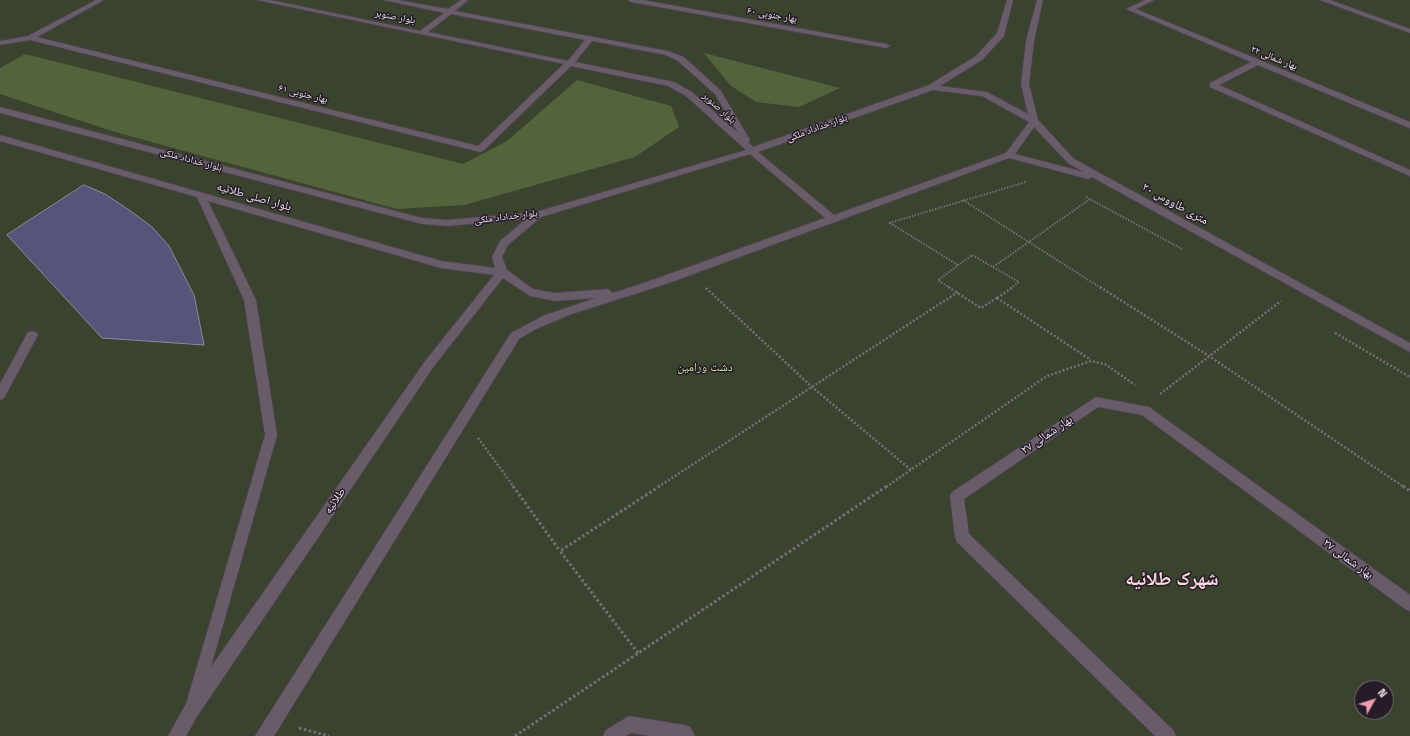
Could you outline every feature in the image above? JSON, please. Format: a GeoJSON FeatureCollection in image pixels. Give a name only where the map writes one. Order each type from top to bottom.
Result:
{"type":"FeatureCollection","features":[{"type":"Feature","properties":{"kind":"street"},"geometry":{"type":"LineString","coordinates":[[30,38],[101,0]]}},
{"type":"Feature","properties":{"kind":"street","name":"بلوار صنوبر"},"geometry":{"type":"LineString","coordinates":[[260,0],[671,84],[690,94],[752,151]]}},
{"type":"Feature","properties":{"kind":"street","name":"بلوار صنوبر"},"geometry":{"type":"LineString","coordinates":[[387,0],[668,53],[681,59],[718,93],[752,151]]}},
{"type":"Feature","properties":{"kind":"street"},"geometry":{"type":"LineString","coordinates":[[422,33],[465,0]]}},
{"type":"Feature","properties":{"kind":"street","name":"بهار جنوبی ۶۰"},"geometry":{"type":"LineString","coordinates":[[631,0],[886,46]]}},
{"type":"Feature","properties":{"kind":"street"},"geometry":{"type":"LineString","coordinates":[[668,7],[675,0]]}},
{"type":"Feature","properties":{"kind":"street","name":"بلوار خداداد ملکی"},"geometry":{"type":"LineString","coordinates":[[0,110],[422,221],[447,223],[537,215],[752,151],[932,87],[979,58],[1001,34],[1010,0]]}},
{"type":"Feature","properties":{"kind":"street"},"geometry":{"type":"LineString","coordinates":[[264,736],[515,336],[533,324],[557,314],[634,291],[1009,155],[1034,121],[1025,84],[1030,41],[1040,0]]}},
{"type":"Feature","properties":{"kind":"street","name":"بهار شمالی ۲۲"},"geometry":{"type":"LineString","coordinates":[[1151,0],[1130,9],[1410,125]]}},
{"type":"Feature","properties":{"kind":"street"},"geometry":{"type":"LineString","coordinates":[[1324,0],[1410,30]]}},
{"type":"Feature","properties":{"kind":"street","name":"بهار جنوبی ۶۱"},"geometry":{"type":"LineString","coordinates":[[0,43],[30,38],[480,149],[570,63]]}},
{"type":"Feature","properties":{"kind":"street"},"geometry":{"type":"LineString","coordinates":[[570,63],[590,39]]}},
{"type":"Feature","properties":{"kind":"street"},"geometry":{"type":"LineString","coordinates":[[1257,62],[1213,85],[1410,173]]}},
{"type":"Feature","properties":{"kind":"street","name":"۲۰ متری طاووس"},"geometry":{"type":"LineString","coordinates":[[932,87],[984,94],[1034,121],[1071,160],[1410,348]]}},
{"type":"Feature","properties":{"kind":"street","name":"بلوار اصلی طلائیه"},"geometry":{"type":"LineString","coordinates":[[0,138],[441,264],[502,272]]}},
{"type":"Feature","properties":{"kind":"street"},"geometry":{"type":"LineString","coordinates":[[752,151],[832,219]]}},
{"type":"Feature","properties":{"kind":"street"},"geometry":{"type":"LineString","coordinates":[[1009,155],[1105,180]]}},
{"type":"Feature","properties":{"kind":"street"},"geometry":{"type":"LineString","coordinates":[[190,712],[271,434],[250,300],[201,196]]}},
{"type":"Feature","properties":{"kind":"street"},"geometry":{"type":"LineString","coordinates":[[537,215],[504,243],[497,257],[502,272],[530,292],[544,296],[555,297],[634,291]]}},
{"type":"Feature","properties":{"kind":"street","name":"طلائیه"},"geometry":{"type":"LineString","coordinates":[[177,736],[190,712],[430,363],[502,272]]}},
{"type":"Feature","properties":{"kind":"street"},"geometry":{"type":"LineString","coordinates":[[0,395],[32,335]]}},
{"type":"Feature","properties":{"kind":"street","name":"بهار شمالی ۲۷"},"geometry":{"type":"LineString","coordinates":[[1167,736],[962,537],[957,496],[1096,402],[1145,411],[1410,604]]}},
{"type":"Feature","properties":{"kind":"street"},"geometry":{"type":"LineString","coordinates":[[612,736],[629,724],[684,733],[686,736]]}},
{"type":"Feature","properties":{"kind":"path"},"geometry":{"type":"LineString","coordinates":[[882,226],[963,200],[1028,182]]}},
{"type":"Feature","properties":{"kind":"path"},"geometry":{"type":"LineString","coordinates":[[1083,196],[1183,250]]}},
{"type":"Feature","properties":{"kind":"path"},"geometry":{"type":"LineString","coordinates":[[993,267],[1090,199]]}},
{"type":"Feature","properties":{"kind":"path"},"geometry":{"type":"LineString","coordinates":[[963,200],[1209,356],[1410,491]]}},
{"type":"Feature","properties":{"kind":"path"},"geometry":{"type":"LineString","coordinates":[[890,223],[958,265]]}},
{"type":"Feature","properties":{"kind":"path"},"geometry":{"type":"LineString","coordinates":[[972,255],[993,267],[1019,282],[981,308],[938,280],[972,255]]}},
{"type":"Feature","properties":{"kind":"path"},"geometry":{"type":"LineString","coordinates":[[711,284],[704,286],[812,387],[911,470]]}},
{"type":"Feature","properties":{"kind":"path"},"geometry":{"type":"LineString","coordinates":[[560,551],[958,292]]}},
{"type":"Feature","properties":{"kind":"path"},"geometry":{"type":"LineString","coordinates":[[1273,297],[1287,305]]}},
{"type":"Feature","properties":{"kind":"path"},"geometry":{"type":"LineString","coordinates":[[997,298],[1091,361]]}},
{"type":"Feature","properties":{"kind":"path"},"geometry":{"type":"LineString","coordinates":[[1155,398],[1280,301]]}},
{"type":"Feature","properties":{"kind":"path"},"geometry":{"type":"LineString","coordinates":[[1328,329],[1410,377]]}},
{"type":"Feature","properties":{"kind":"path"},"geometry":{"type":"LineString","coordinates":[[474,433],[560,551],[638,654]]}},
{"type":"Feature","properties":{"kind":"path"},"geometry":{"type":"LineString","coordinates":[[296,727],[329,736]]}},
{"type":"Feature","properties":{"kind":"green space","name":"دشت ورامین"},"geometry":{"type":"Polygon","coordinates":[[[0,0],[1410,0],[1410,736],[0,736],[0,0]]]}},
{"type":"Feature","properties":{"kind":"green space"},"geometry":{"type":"Polygon","coordinates":[[[704,53],[840,88],[799,107],[756,102],[731,86],[704,53]]]}},
{"type":"Feature","properties":{"kind":"green space"},"geometry":{"type":"Polygon","coordinates":[[[25,54],[463,164],[507,141],[577,80],[671,106],[679,127],[635,157],[464,205],[397,209],[115,132],[0,94],[0,68],[25,54]]]}},
{"type":"Feature","properties":{"kind":"building"},"geometry":{"type":"Polygon","coordinates":[[[84,185],[105,194],[132,212],[152,227],[169,246],[194,295],[204,345],[102,338],[7,235],[84,185]]]}},
{"type":"Feature","properties":{"kind":"district","name":"شهرک طلائیه"},"geometry":{"type":"Point","coordinates":[1172,580]}}]}
